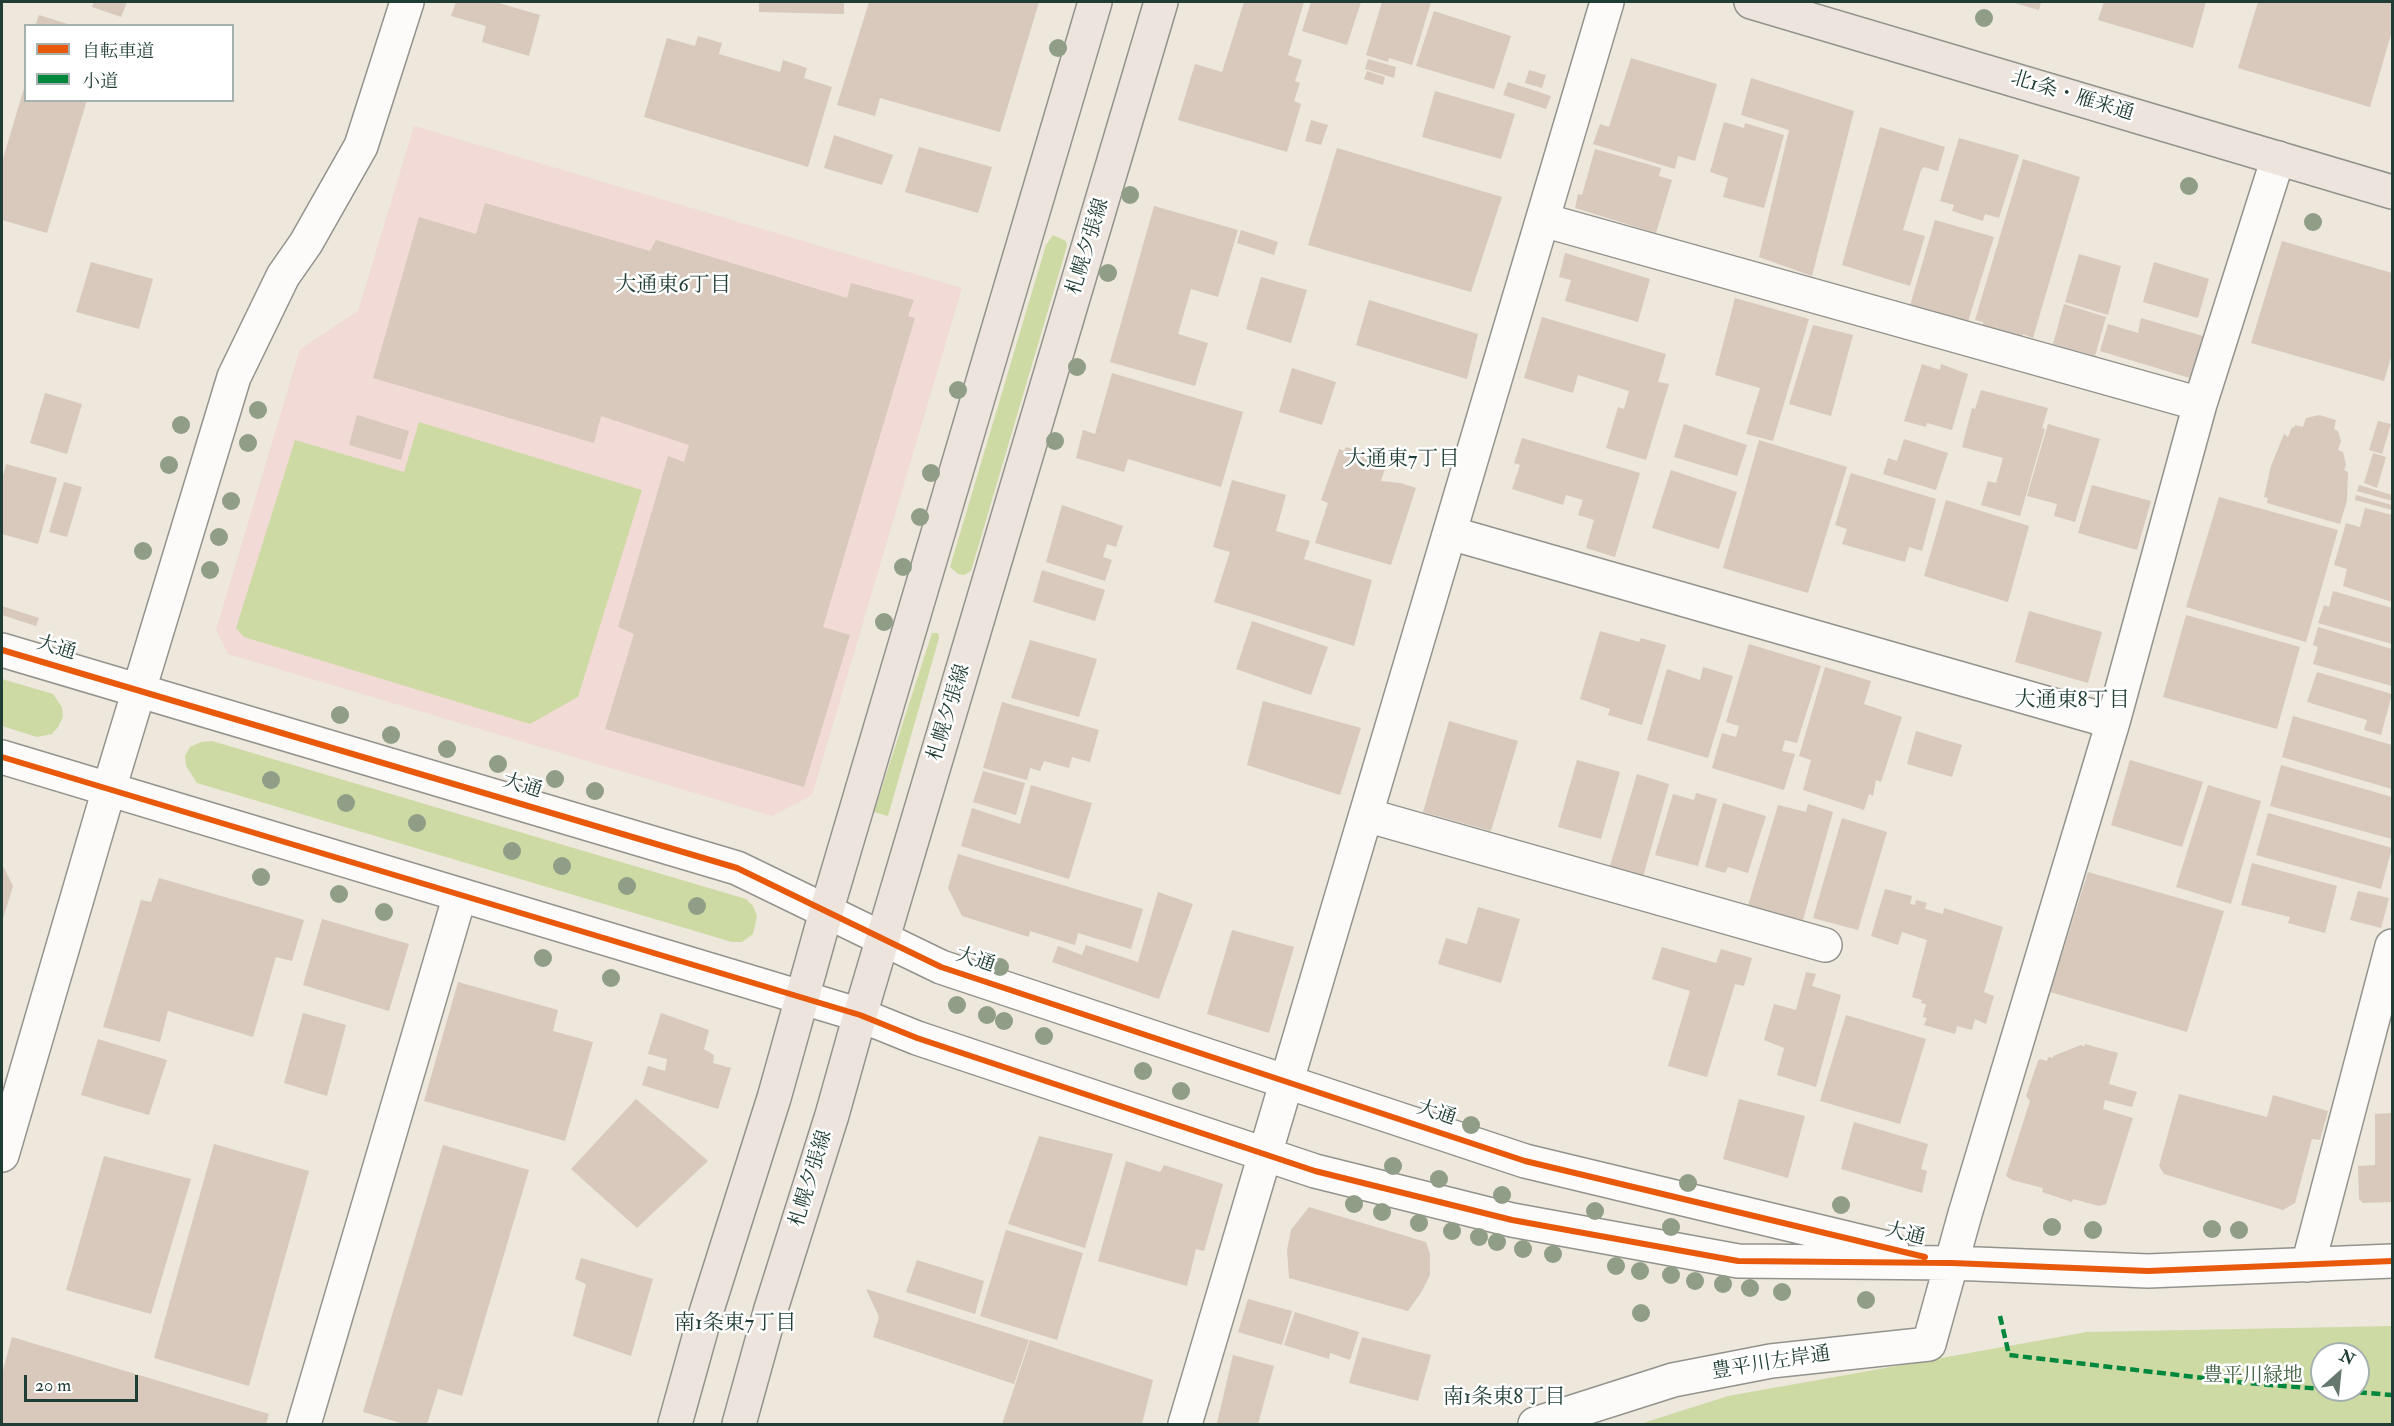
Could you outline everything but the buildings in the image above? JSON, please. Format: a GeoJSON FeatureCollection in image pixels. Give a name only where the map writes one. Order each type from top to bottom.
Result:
{"type":"FeatureCollection","features":[{"type":"Feature","properties":{"kind":"main road"},"geometry":{"type":"LineString","coordinates":[[675,1425],[705,1316],[774,1098],[801,996],[1095,2]]}},
{"type":"Feature","properties":{"kind":"main road","name":"札幌夕張線"},"geometry":{"type":"LineString","coordinates":[[739,1425],[770,1312],[832,1115],[882,939],[1161,2]]}},
{"type":"Feature","properties":{"kind":"main road","name":"北1条・雁来通"},"geometry":{"type":"LineString","coordinates":[[1751,2],[2392,192]]}},
{"type":"Feature","properties":{"kind":"street"},"geometry":{"type":"LineString","coordinates":[[2,1155],[109,789],[234,377],[283,276],[306,243],[361,146],[406,2]]}},
{"type":"Feature","properties":{"kind":"street"},"geometry":{"type":"LineString","coordinates":[[1185,1425],[1608,2]]}},
{"type":"Feature","properties":{"kind":"street"},"geometry":{"type":"LineString","coordinates":[[1952,1263],[2113,722],[2200,404],[2278,158]]}},
{"type":"Feature","properties":{"kind":"street"},"geometry":{"type":"LineString","coordinates":[[1543,220],[2200,404]]}},
{"type":"Feature","properties":{"kind":"street"},"geometry":{"type":"LineString","coordinates":[[1450,533],[2113,722]]}},
{"type":"Feature","properties":{"kind":"street","name":"大通"},"geometry":{"type":"LineString","coordinates":[[2,650],[737,868],[941,968],[1526,1161],[1952,1263]]}},
{"type":"Feature","properties":{"kind":"street","name":"大通"},"geometry":{"type":"LineString","coordinates":[[2,757],[801,996],[860,1015],[917,1038],[1315,1171],[1512,1220],[1738,1261],[1952,1263],[2148,1271],[2392,1261]]}},
{"type":"Feature","properties":{"kind":"street"},"geometry":{"type":"LineString","coordinates":[[1366,815],[1825,945]]}},
{"type":"Feature","properties":{"kind":"street"},"geometry":{"type":"LineString","coordinates":[[304,1425],[460,895]]}},
{"type":"Feature","properties":{"kind":"street"},"geometry":{"type":"LineString","coordinates":[[2308,1265],[2392,946]]}},
{"type":"Feature","properties":{"kind":"street","name":"豊平川左岸通"},"geometry":{"type":"LineString","coordinates":[[1535,1425],[1684,1378],[1772,1361],[1929,1344],[1952,1263]]}},
{"type":"Feature","properties":{"kind":"shaded area"},"geometry":{"type":"Polygon","coordinates":[[[414,126],[962,288],[812,795],[772,816],[228,654],[216,630],[300,349],[358,311],[414,126]]]}},
{"type":"Feature","properties":{"kind":"green space"},"geometry":{"type":"Polygon","coordinates":[[[1053,235],[1066,241],[1067,246],[971,571],[964,575],[958,574],[950,567],[1046,245],[1053,235]]]}},
{"type":"Feature","properties":{"kind":"green space"},"geometry":{"type":"Polygon","coordinates":[[[419,422],[642,490],[578,697],[530,724],[244,637],[236,628],[295,440],[404,472],[419,422]]]}},
{"type":"Feature","properties":{"kind":"green space"},"geometry":{"type":"Polygon","coordinates":[[[932,633],[938,633],[939,638],[888,816],[874,812],[932,633]]]}},
{"type":"Feature","properties":{"kind":"green space"},"geometry":{"type":"Polygon","coordinates":[[[2,679],[53,694],[62,707],[63,717],[52,734],[37,737],[2,726],[2,679]]]}},
{"type":"Feature","properties":{"kind":"green space"},"geometry":{"type":"Polygon","coordinates":[[[212,741],[746,899],[753,906],[757,916],[753,934],[742,942],[732,942],[197,783],[186,766],[185,756],[190,747],[201,742],[212,741]]]}},
{"type":"Feature","properties":{"kind":"green space","name":"豊平川緑地"},"geometry":{"type":"Polygon","coordinates":[[[2392,1326],[2392,1424],[1640,1424],[1728,1396],[2087,1332],[2392,1326]]]}},
{"type":"Feature","properties":{"kind":"marked path"},"geometry":{"type":"LineString","coordinates":[[2000,1316],[2009,1355],[2246,1383],[2310,1388]]}},
{"type":"Feature","properties":{"kind":"marked path"},"geometry":{"type":"LineString","coordinates":[[2370,1393],[2392,1395]]}},
{"type":"Feature","properties":{"kind":"cycle path"},"geometry":{"type":"LineString","coordinates":[[2,650],[737,868],[941,967],[1525,1161],[1925,1257]]}},
{"type":"Feature","properties":{"kind":"cycle path"},"geometry":{"type":"LineString","coordinates":[[2,757],[860,1015],[917,1038],[1315,1171],[1512,1220],[1738,1261],[1952,1263],[2148,1271],[2392,1261]]}},
{"type":"Feature","properties":{"kind":"district","name":"大通東6丁目"},"geometry":{"type":"Point","coordinates":[673,286]}},
{"type":"Feature","properties":{"kind":"district","name":"大通東7丁目"},"geometry":{"type":"Point","coordinates":[1402,460]}},
{"type":"Feature","properties":{"kind":"district","name":"大通東8丁目"},"geometry":{"type":"Point","coordinates":[2072,701]}},
{"type":"Feature","properties":{"kind":"district","name":"南1条東7丁目"},"geometry":{"type":"Point","coordinates":[735,1324]}},
{"type":"Feature","properties":{"kind":"district","name":"南1条東8丁目"},"geometry":{"type":"Point","coordinates":[1504,1398]}}]}
